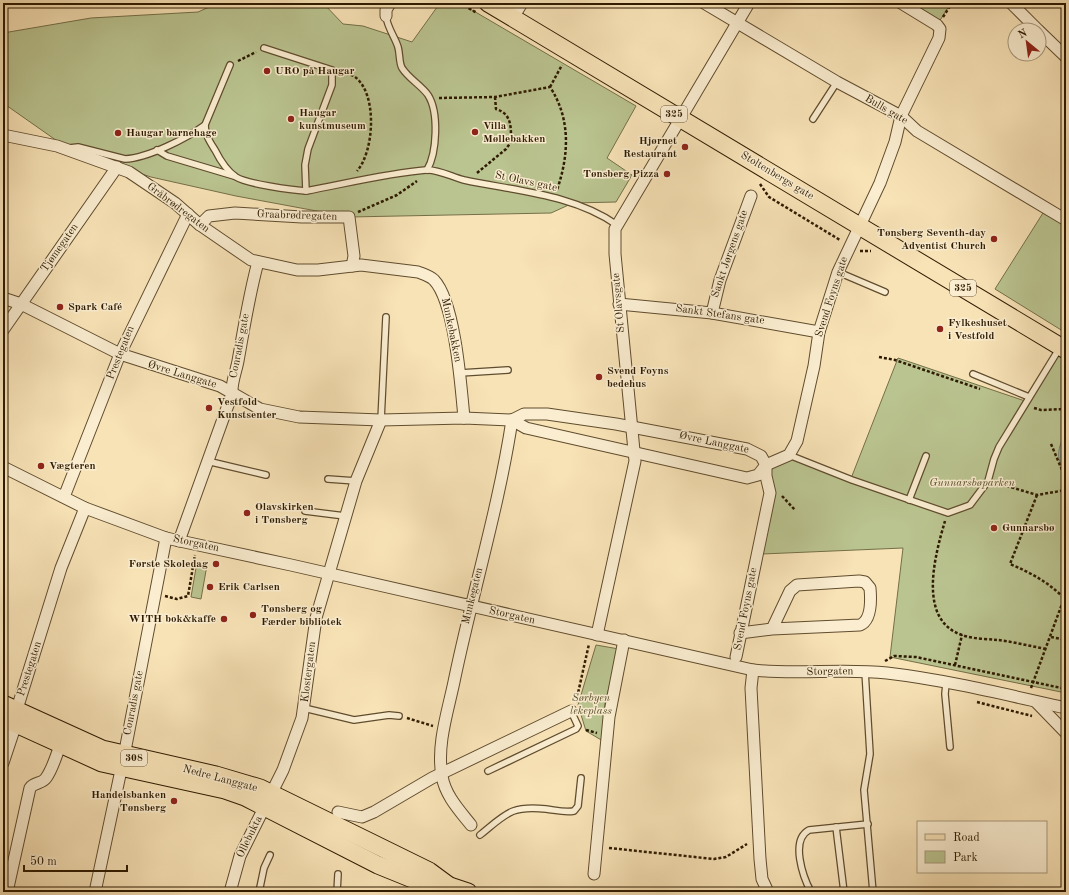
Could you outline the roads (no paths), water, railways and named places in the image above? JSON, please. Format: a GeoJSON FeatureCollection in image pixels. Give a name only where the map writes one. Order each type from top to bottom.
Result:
{"type":"FeatureCollection","features":[{"type":"Feature","properties":{"kind":"main road","name":"Stoltenbergs gate"},"geometry":{"type":"LineString","coordinates":[[488,3],[1063,348]]}},
{"type":"Feature","properties":{"kind":"main road","name":"Nedre Langgate"},"geometry":{"type":"LineString","coordinates":[[10,714],[63,739],[102,749],[123,762],[225,790],[245,797],[268,800],[378,865],[420,882],[468,892]]}},
{"type":"Feature","properties":{"kind":"street"},"geometry":{"type":"LineString","coordinates":[[386,16],[386,10],[390,3]]}},
{"type":"Feature","properties":{"kind":"street"},"geometry":{"type":"LineString","coordinates":[[513,18],[522,3]]}},
{"type":"Feature","properties":{"kind":"street","name":"Bulls gate"},"geometry":{"type":"LineString","coordinates":[[704,3],[837,82],[901,116],[917,131],[1066,220]]}},
{"type":"Feature","properties":{"kind":"street","name":"St Olavsgate"},"geometry":{"type":"LineString","coordinates":[[597,635],[635,461],[615,254],[615,229],[749,3]]}},
{"type":"Feature","properties":{"kind":"street","name":"Svend Foyns gate"},"geometry":{"type":"LineString","coordinates":[[789,455],[797,441],[814,366],[819,332],[838,272],[880,183],[895,142],[901,116],[939,38],[940,29],[937,25],[901,3]]}},
{"type":"Feature","properties":{"kind":"street"},"geometry":{"type":"LineString","coordinates":[[1011,3],[1030,22]]}},
{"type":"Feature","properties":{"kind":"street"},"geometry":{"type":"LineString","coordinates":[[1047,39],[1066,58]]}},
{"type":"Feature","properties":{"kind":"street","name":"Gråbrødregaten"},"geometry":{"type":"LineString","coordinates":[[3,135],[67,149],[129,172],[175,202],[200,225],[252,260],[258,262]]}},
{"type":"Feature","properties":{"kind":"street","name":"Tjømegaten"},"geometry":{"type":"LineString","coordinates":[[3,330],[117,167]]}},
{"type":"Feature","properties":{"kind":"street","name":"Sankt Jørgens gate"},"geometry":{"type":"LineString","coordinates":[[712,313],[720,280],[751,196]]}},
{"type":"Feature","properties":{"kind":"street","name":"Graabrødregaten"},"geometry":{"type":"LineString","coordinates":[[200,225],[209,216],[235,213],[302,217],[348,217],[354,256],[352,266]]}},
{"type":"Feature","properties":{"kind":"street","name":"Prestegaten"},"geometry":{"type":"LineString","coordinates":[[64,497],[120,354],[188,214]]}},
{"type":"Feature","properties":{"kind":"street","name":"Munkebakken"},"geometry":{"type":"LineString","coordinates":[[258,262],[297,270],[318,270],[352,266],[418,272],[434,280],[443,294],[448,309],[460,373],[464,418]]}},
{"type":"Feature","properties":{"kind":"street","name":"Conradis gate"},"geometry":{"type":"LineString","coordinates":[[179,541],[232,394],[251,286],[258,262]]}},
{"type":"Feature","properties":{"kind":"street","name":"Øvre Langgate"},"geometry":{"type":"LineString","coordinates":[[3,298],[21,304],[120,354],[220,386],[260,409],[299,417],[381,420],[464,418],[512,420],[526,428],[747,478],[758,475],[766,465],[761,456],[747,449],[631,427],[547,414],[524,414],[512,420]]}},
{"type":"Feature","properties":{"kind":"street","name":"Sankt Stefans gate"},"geometry":{"type":"LineString","coordinates":[[620,304],[712,313],[819,332]]}},
{"type":"Feature","properties":{"kind":"street","name":"Klostergaten"},"geometry":{"type":"LineString","coordinates":[[268,800],[290,753],[304,708],[316,618],[356,481],[381,420]]}},
{"type":"Feature","properties":{"kind":"street","name":"Munkegaten"},"geometry":{"type":"LineString","coordinates":[[471,825],[454,804],[444,786],[441,753],[470,607],[493,513],[512,420]]}},
{"type":"Feature","properties":{"kind":"street"},"geometry":{"type":"LineString","coordinates":[[766,465],[789,455]]}},
{"type":"Feature","properties":{"kind":"street","name":"Svend Foyns gate"},"geometry":{"type":"LineString","coordinates":[[736,657],[770,493],[766,476],[766,465]]}},
{"type":"Feature","properties":{"kind":"street","name":"Storgaten"},"geometry":{"type":"LineString","coordinates":[[3,468],[85,508],[166,538],[328,575],[753,670],[773,673],[865,671],[893,674],[946,682],[1066,708]]}},
{"type":"Feature","properties":{"kind":"street","name":"Prestegaten"},"geometry":{"type":"LineString","coordinates":[[3,763],[10,714],[61,568],[85,508]]}},
{"type":"Feature","properties":{"kind":"street","name":"Conradis gate"},"geometry":{"type":"LineString","coordinates":[[95,892],[123,762],[166,538]]}},
{"type":"Feature","properties":{"kind":"street"},"geometry":{"type":"LineString","coordinates":[[740,633],[772,629],[860,625],[866,620],[869,611],[870,588],[865,582],[859,581],[797,585],[790,592],[776,618],[772,629]]}},
{"type":"Feature","properties":{"kind":"street"},"geometry":{"type":"LineString","coordinates":[[594,874],[607,735],[624,640]]}},
{"type":"Feature","properties":{"kind":"street"},"geometry":{"type":"LineString","coordinates":[[753,670],[751,688],[762,879],[759,892]]}},
{"type":"Feature","properties":{"kind":"street"},"geometry":{"type":"LineString","coordinates":[[1036,701],[1066,733]]}},
{"type":"Feature","properties":{"kind":"street"},"geometry":{"type":"LineString","coordinates":[[338,812],[362,817],[442,774],[570,711]]}},
{"type":"Feature","properties":{"kind":"street"},"geometry":{"type":"LineString","coordinates":[[7,892],[30,788],[34,784],[43,782],[47,777],[63,739]]}},
{"type":"Feature","properties":{"kind":"street","name":"Ollebukta"},"geometry":{"type":"LineString","coordinates":[[230,892],[240,856],[268,800]]}},
{"type":"Feature","properties":{"kind":"street"},"geometry":{"type":"LineString","coordinates":[[762,879],[768,892]]}},
{"type":"Feature","properties":{"kind":"lane"},"geometry":{"type":"LineString","coordinates":[[157,150],[167,156],[236,177],[288,189],[306,191],[427,170],[435,144],[431,103],[427,95],[401,67],[398,47],[386,16]]}},
{"type":"Feature","properties":{"kind":"lane"},"geometry":{"type":"LineString","coordinates":[[264,48],[332,70],[332,85],[308,149],[305,164],[306,191]]}},
{"type":"Feature","properties":{"kind":"lane"},"geometry":{"type":"LineString","coordinates":[[67,149],[78,147],[126,159],[132,159],[157,150],[197,131],[205,124],[230,65]]}},
{"type":"Feature","properties":{"kind":"lane"},"geometry":{"type":"LineString","coordinates":[[813,119],[837,82]]}},
{"type":"Feature","properties":{"kind":"lane"},"geometry":{"type":"LineString","coordinates":[[205,124],[207,136],[221,162],[236,177]]}},
{"type":"Feature","properties":{"kind":"lane","name":"St Olavs gate"},"geometry":{"type":"LineString","coordinates":[[427,170],[462,180],[554,198],[601,213],[617,225]]}},
{"type":"Feature","properties":{"kind":"lane"},"geometry":{"type":"LineString","coordinates":[[838,272],[885,292]]}},
{"type":"Feature","properties":{"kind":"lane"},"geometry":{"type":"LineString","coordinates":[[381,420],[386,317]]}},
{"type":"Feature","properties":{"kind":"lane"},"geometry":{"type":"LineString","coordinates":[[789,455],[948,514],[970,505],[988,480],[994,459],[1024,404],[1063,348]]}},
{"type":"Feature","properties":{"kind":"lane"},"geometry":{"type":"LineString","coordinates":[[460,373],[508,370]]}},
{"type":"Feature","properties":{"kind":"lane"},"geometry":{"type":"LineString","coordinates":[[974,374],[1029,397]]}},
{"type":"Feature","properties":{"kind":"lane"},"geometry":{"type":"LineString","coordinates":[[909,500],[926,456]]}},
{"type":"Feature","properties":{"kind":"lane"},"geometry":{"type":"LineString","coordinates":[[208,461],[266,475]]}},
{"type":"Feature","properties":{"kind":"lane"},"geometry":{"type":"LineString","coordinates":[[328,479],[356,481]]}},
{"type":"Feature","properties":{"kind":"lane"},"geometry":{"type":"LineString","coordinates":[[305,511],[345,516]]}},
{"type":"Feature","properties":{"kind":"lane"},"geometry":{"type":"LineString","coordinates":[[865,671],[870,754],[864,790],[873,892]]}},
{"type":"Feature","properties":{"kind":"lane"},"geometry":{"type":"LineString","coordinates":[[946,682],[944,694],[950,747]]}},
{"type":"Feature","properties":{"kind":"lane"},"geometry":{"type":"LineString","coordinates":[[304,708],[354,720],[389,715],[399,716]]}},
{"type":"Feature","properties":{"kind":"lane"},"geometry":{"type":"LineString","coordinates":[[488,771],[571,732],[578,726],[570,711]]}},
{"type":"Feature","properties":{"kind":"lane"},"geometry":{"type":"LineString","coordinates":[[480,835],[510,812],[518,808],[527,807],[574,811],[578,806],[581,778]]}},
{"type":"Feature","properties":{"kind":"lane"},"geometry":{"type":"LineString","coordinates":[[811,892],[804,875],[800,857],[800,838],[803,833],[809,830],[868,824]]}},
{"type":"Feature","properties":{"kind":"lane"},"geometry":{"type":"LineString","coordinates":[[836,827],[844,892]]}},
{"type":"Feature","properties":{"kind":"lane"},"geometry":{"type":"LineString","coordinates":[[259,892],[264,868],[270,855]]}},
{"type":"Feature","properties":{"kind":"lane"},"geometry":{"type":"LineString","coordinates":[[336,892],[338,874]]}},
{"type":"Feature","properties":{"kind":"water"},"geometry":{"type":"Polygon","coordinates":[[[1066,431],[1066,470],[1060,461],[1059,451],[1066,431]]]}},
{"type":"Feature","properties":{"kind":"place","name":"URO på Haugar"},"geometry":{"type":"Point","coordinates":[267,71]}},
{"type":"Feature","properties":{"kind":"place","name":"Haugar kunstmuseum"},"geometry":{"type":"Point","coordinates":[291,119]}},
{"type":"Feature","properties":{"kind":"place","name":"Villa Møllebakken"},"geometry":{"type":"Point","coordinates":[475,132]}},
{"type":"Feature","properties":{"kind":"place","name":"Haugar barnehage"},"geometry":{"type":"Point","coordinates":[118,133]}},
{"type":"Feature","properties":{"kind":"place","name":"Hjørnet Restaurant"},"geometry":{"type":"Point","coordinates":[685,147]}},
{"type":"Feature","properties":{"kind":"place","name":"Tønsberg Pizza"},"geometry":{"type":"Point","coordinates":[667,174]}},
{"type":"Feature","properties":{"kind":"place","name":"Tønsberg Seventh-day Adventist Church"},"geometry":{"type":"Point","coordinates":[994,239]}},
{"type":"Feature","properties":{"kind":"place","name":"Spark Café"},"geometry":{"type":"Point","coordinates":[60,307]}},
{"type":"Feature","properties":{"kind":"place","name":"Fylkeshuset i Vestfold"},"geometry":{"type":"Point","coordinates":[940,329]}},
{"type":"Feature","properties":{"kind":"place","name":"Svend Foyns bedehus"},"geometry":{"type":"Point","coordinates":[599,377]}},
{"type":"Feature","properties":{"kind":"place","name":"Vestfold Kunstsenter"},"geometry":{"type":"Point","coordinates":[209,408]}},
{"type":"Feature","properties":{"kind":"place","name":"Vægteren"},"geometry":{"type":"Point","coordinates":[41,466]}},
{"type":"Feature","properties":{"kind":"place","name":"Olavskirken i Tønsberg"},"geometry":{"type":"Point","coordinates":[247,513]}},
{"type":"Feature","properties":{"kind":"place","name":"Gunnarsbø"},"geometry":{"type":"Point","coordinates":[994,528]}},
{"type":"Feature","properties":{"kind":"place","name":"Første Skoledag"},"geometry":{"type":"Point","coordinates":[216,564]}},
{"type":"Feature","properties":{"kind":"place","name":"Erik Carlsen"},"geometry":{"type":"Point","coordinates":[210,587]}},
{"type":"Feature","properties":{"kind":"place","name":"Tønsberg og Færder bibliotek"},"geometry":{"type":"Point","coordinates":[253,615]}},
{"type":"Feature","properties":{"kind":"place","name":"WITH bok&kaffe"},"geometry":{"type":"Point","coordinates":[224,619]}},
{"type":"Feature","properties":{"kind":"place","name":"Handelsbanken Tønsberg"},"geometry":{"type":"Point","coordinates":[174,801]}},
{"type":"Feature","properties":{"kind":"park label","name":"Gunnarsbøparken"},"geometry":{"type":"Point","coordinates":[972,483]}},
{"type":"Feature","properties":{"kind":"park label","name":"Sørbyen lekeplass"},"geometry":{"type":"Point","coordinates":[591,704]}}]}
